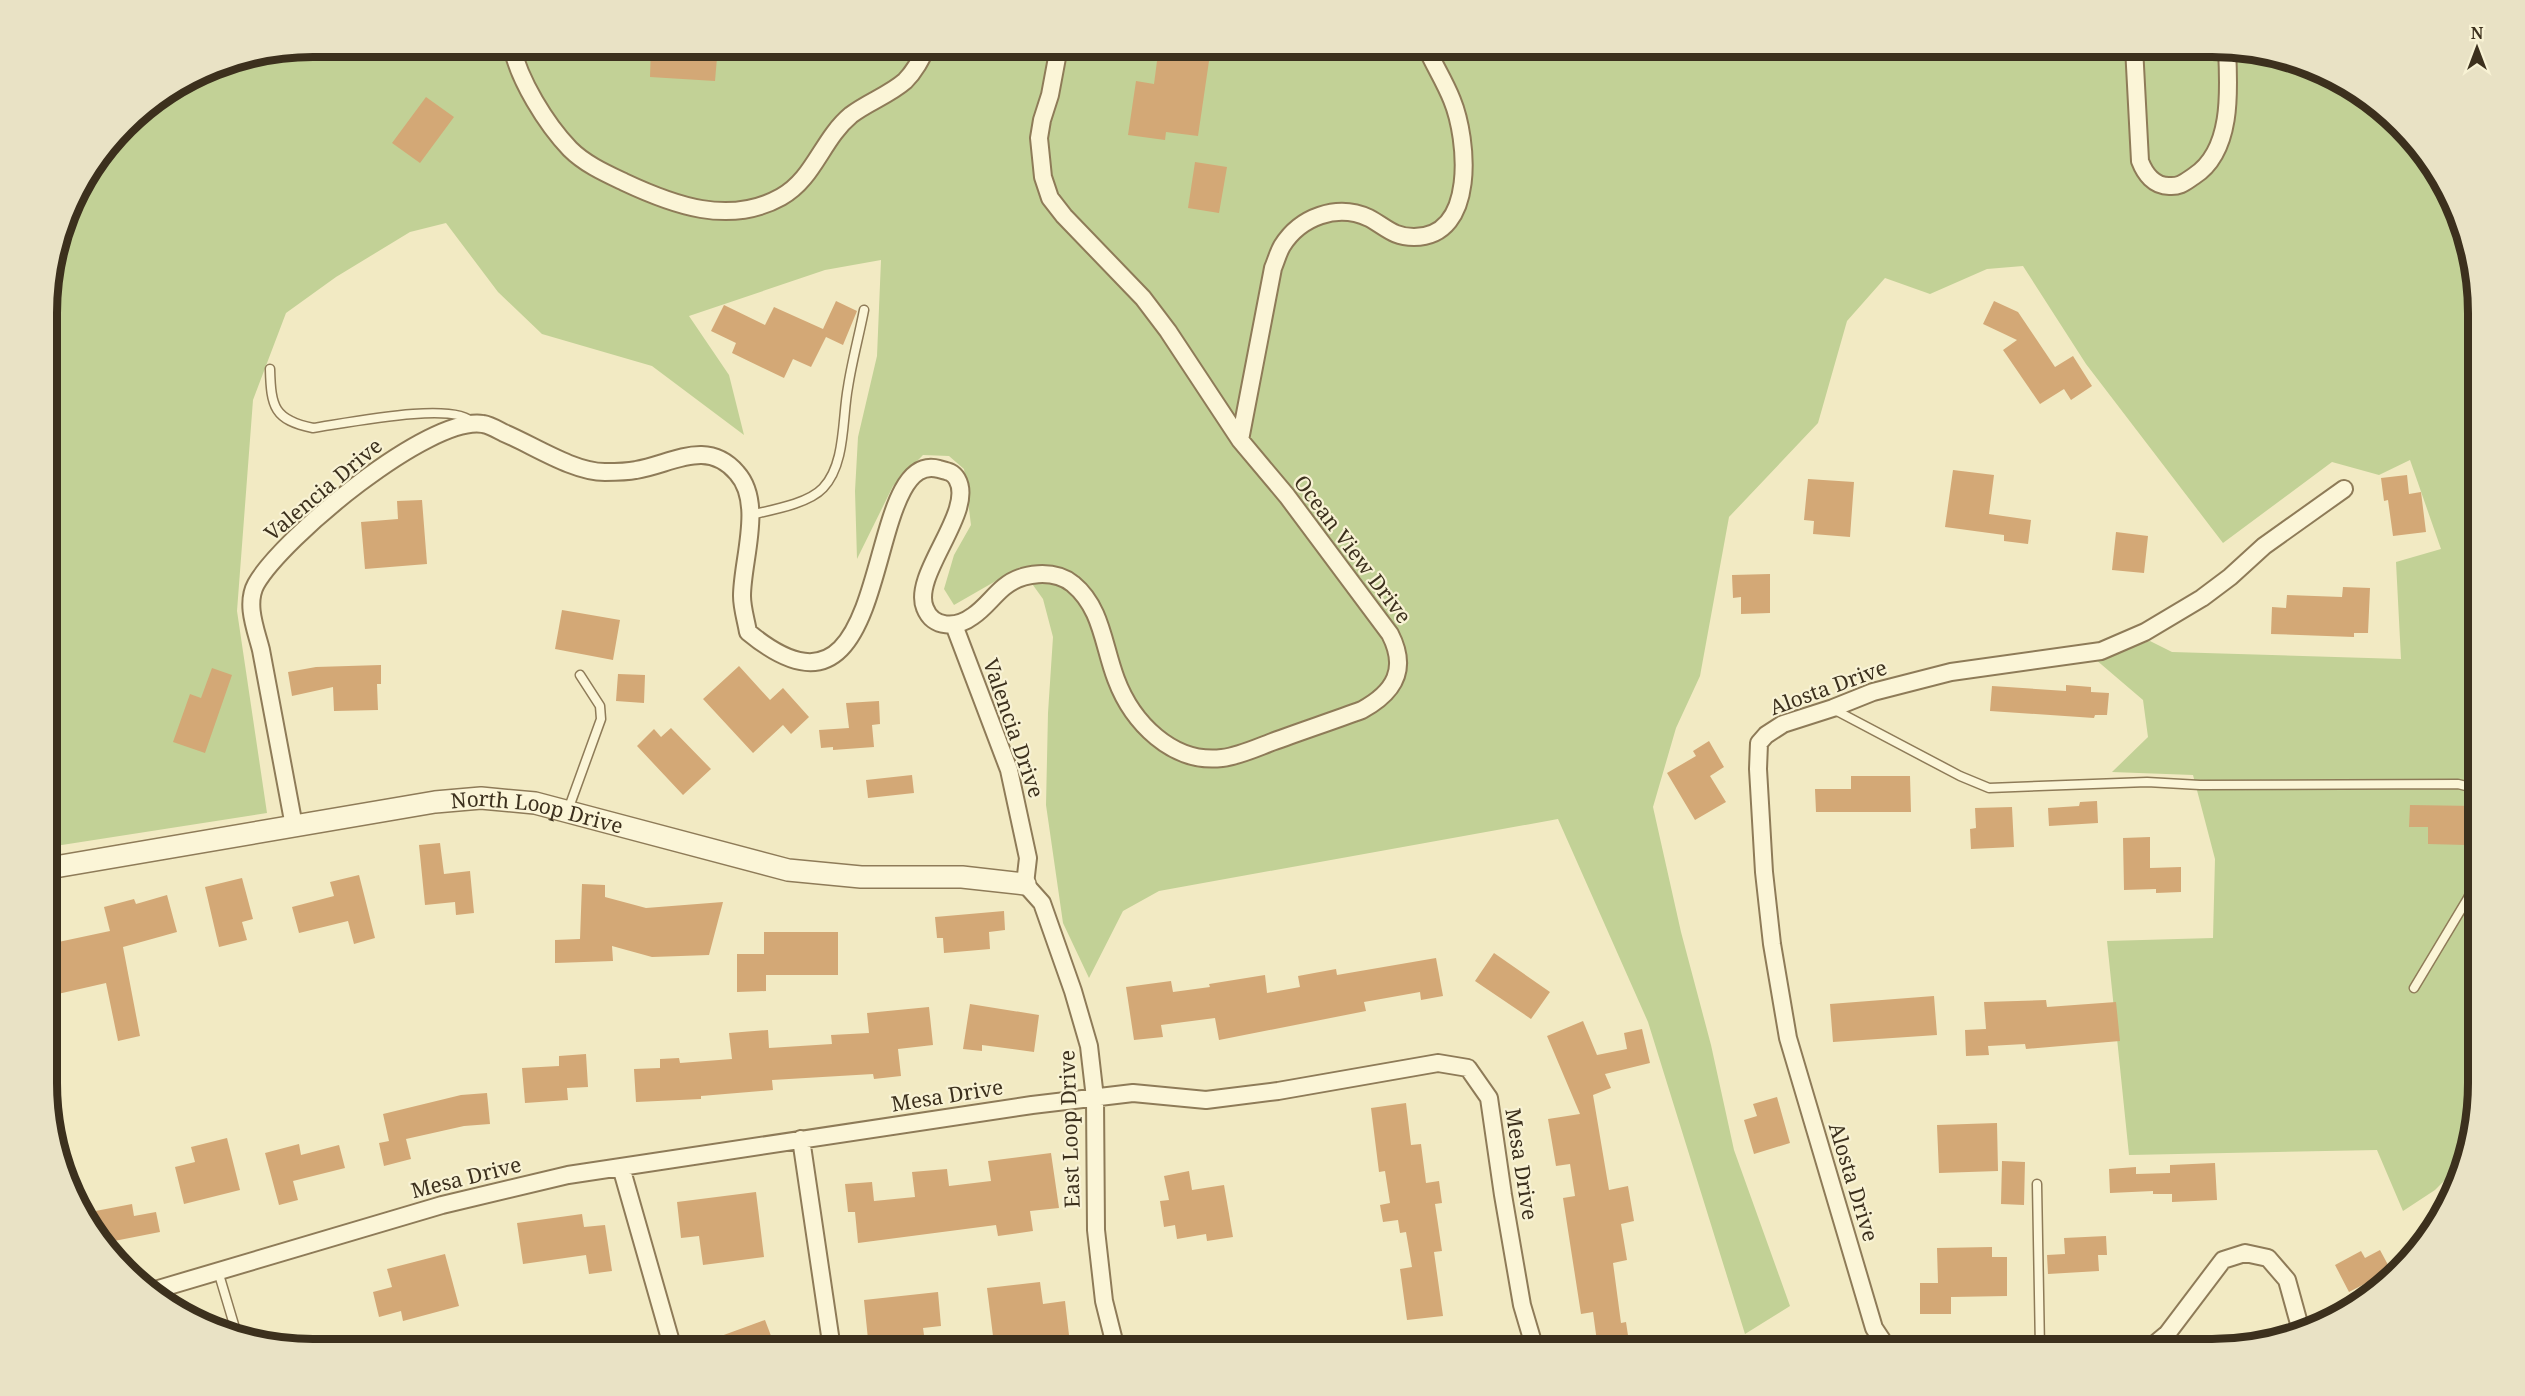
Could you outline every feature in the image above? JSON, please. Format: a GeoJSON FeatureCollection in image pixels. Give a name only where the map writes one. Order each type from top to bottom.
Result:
{"type":"FeatureCollection","features":[{"type":"Feature","properties":{"kind":"street"},"geometry":{"type":"LineString","coordinates":[[515,57],[519,70],[533,97],[560,136],[583,160],[664,201],[703,210],[723,211],[764,204],[781,197],[797,185],[810,171],[836,129],[852,114],[904,81],[915,69],[921,57]]}},
{"type":"Feature","properties":{"kind":"street","name":"Ocean View Drive"},"geometry":{"type":"LineString","coordinates":[[954,625],[971,619],[1005,586],[1023,577],[1042,574],[1065,579],[1086,597],[1096,615],[1116,678],[1138,718],[1156,738],[1170,748],[1203,759],[1232,756],[1362,710],[1379,701],[1390,690],[1399,662],[1393,640],[1287,496],[1240,440],[1168,331],[1143,298],[1064,216],[1050,198],[1044,177],[1039,138],[1053,86],[1057,57]]}},
{"type":"Feature","properties":{"kind":"street"},"geometry":{"type":"LineString","coordinates":[[1240,440],[1273,268],[1281,247],[1294,231],[1323,214],[1341,211],[1353,212],[1370,219],[1388,232],[1402,237],[1417,238],[1439,230],[1455,213],[1463,181],[1460,124],[1452,100],[1431,57]]}},
{"type":"Feature","properties":{"kind":"street"},"geometry":{"type":"LineString","coordinates":[[2135,57],[2140,161],[2152,181],[2165,186],[2179,186],[2199,173],[2217,148],[2227,119],[2229,91],[2227,58]]}},
{"type":"Feature","properties":{"kind":"street","name":"Valencia Drive"},"geometry":{"type":"LineString","coordinates":[[294,826],[261,650],[254,626],[250,600],[255,585],[282,549],[362,480],[401,452],[464,424],[473,424]]}},
{"type":"Feature","properties":{"kind":"street"},"geometry":{"type":"LineString","coordinates":[[473,424],[484,424],[579,467],[602,472],[636,470],[694,454],[719,458],[738,473],[752,505],[742,597],[748,632],[768,648],[796,661],[819,662],[836,654],[848,643],[864,610],[887,529],[904,489],[917,474],[926,468],[934,467],[951,472],[959,484],[960,497],[925,585],[923,599],[930,619],[939,624],[954,625]]}},
{"type":"Feature","properties":{"kind":"street","name":"Alosta Drive"},"geometry":{"type":"LineString","coordinates":[[1881,1339],[1874,1328],[1788,1038],[1772,944],[1764,872],[1758,769],[1759,743],[1766,735],[1783,724],[1873,692],[1950,672],[2101,651],[2145,632],[2202,598],[2230,577],[2264,546],[2344,489]]}},
{"type":"Feature","properties":{"kind":"street","name":"Valencia Drive"},"geometry":{"type":"LineString","coordinates":[[954,625],[1009,770],[1028,858],[1025,884]]}},
{"type":"Feature","properties":{"kind":"street","name":"North Loop Drive"},"geometry":{"type":"LineString","coordinates":[[57,867],[435,802],[481,798],[535,803],[788,870],[861,878],[962,877],[1025,884]]}},
{"type":"Feature","properties":{"kind":"street","name":"East Loop Drive"},"geometry":{"type":"LineString","coordinates":[[1025,884],[1042,903],[1073,991],[1089,1046],[1095,1098],[1096,1230],[1104,1301],[1114,1339]]}},
{"type":"Feature","properties":{"kind":"street","name":"Mesa Drive"},"geometry":{"type":"LineString","coordinates":[[160,1288],[442,1204],[568,1175],[1032,1104],[1133,1093],[1206,1100],[1278,1091],[1438,1063],[1468,1068],[1489,1098],[1522,1305],[1532,1339]]}},
{"type":"Feature","properties":{"kind":"street"},"geometry":{"type":"LineString","coordinates":[[801,1140],[831,1339]]}},
{"type":"Feature","properties":{"kind":"street"},"geometry":{"type":"LineString","coordinates":[[621,1167],[670,1339]]}},
{"type":"Feature","properties":{"kind":"street"},"geometry":{"type":"LineString","coordinates":[[2161,1339],[2223,1260],[2245,1252],[2268,1258],[2287,1280],[2299,1323]]}},
{"type":"Feature","properties":{"kind":"lane"},"geometry":{"type":"LineString","coordinates":[[750,515],[797,503],[822,490],[832,476],[839,451],[848,387],[864,310]]}},
{"type":"Feature","properties":{"kind":"lane"},"geometry":{"type":"LineString","coordinates":[[270,369],[273,404],[280,417],[296,425],[313,428],[431,412],[458,414],[470,419],[473,424]]}},
{"type":"Feature","properties":{"kind":"lane"},"geometry":{"type":"LineString","coordinates":[[568,811],[601,719],[600,706],[580,675]]}},
{"type":"Feature","properties":{"kind":"lane"},"geometry":{"type":"LineString","coordinates":[[1833,708],[1960,776],[1989,788],[2147,782],[2200,785],[2458,784],[2468,786]]}},
{"type":"Feature","properties":{"kind":"lane"},"geometry":{"type":"LineString","coordinates":[[2414,988],[2468,898]]}},
{"type":"Feature","properties":{"kind":"lane"},"geometry":{"type":"LineString","coordinates":[[2037,1184],[2040,1339]]}},
{"type":"Feature","properties":{"kind":"lane"},"geometry":{"type":"LineString","coordinates":[[218,1271],[234,1326]]}},
{"type":"Feature","properties":{"kind":"green space"},"geometry":{"type":"Polygon","coordinates":[[[313,57],[2212,57],[2245,59],[2278,66],[2325,83],[2354,100],[2381,121],[2415,157],[2434,185],[2442,200],[2459,247],[2466,280],[2468,313],[2468,1083],[2463,1133],[2450,1175],[2435,1190],[2403,1211],[2377,1150],[2129,1155],[2107,941],[2213,938],[2215,859],[2193,775],[2112,772],[2148,737],[2143,700],[2095,659],[2150,641],[2172,652],[2401,659],[2396,562],[2441,549],[2410,460],[2379,475],[2332,462],[2223,543],[2086,364],[2023,266],[1987,269],[1930,294],[1885,278],[1847,321],[1818,423],[1729,517],[1700,676],[1676,728],[1653,807],[1734,1150],[1790,1306],[1745,1334],[1648,1022],[1558,819],[1159,891],[1123,911],[1089,978],[1063,923],[1046,805],[1048,713],[1053,637],[1043,599],[1020,567],[954,605],[944,589],[954,555],[971,525],[964,469],[949,456],[923,455],[893,486],[857,559],[855,491],[858,437],[877,356],[881,260],[825,270],[689,316],[729,375],[744,435],[652,366],[542,334],[498,292],[446,223],[410,232],[336,277],[286,313],[253,400],[237,611],[267,813],[57,846],[57,313],[62,263],[71,231],[91,185],[110,157],[132,132],[157,110],[185,91],[200,83],[247,66],[280,59],[313,57]]]}},
{"type":"Feature","properties":{"kind":"building"},"geometry":{"type":"Polygon","coordinates":[[[651,57],[717,57],[715,81],[650,77],[651,57]]]}},
{"type":"Feature","properties":{"kind":"building"},"geometry":{"type":"Polygon","coordinates":[[[1158,57],[1200,57],[1200,59],[1209,61],[1198,136],[1166,132],[1165,140],[1128,135],[1136,81],[1154,84],[1158,57]]]}},
{"type":"Feature","properties":{"kind":"building"},"geometry":{"type":"Polygon","coordinates":[[[426,97],[454,117],[420,163],[392,143],[426,97]]]}},
{"type":"Feature","properties":{"kind":"building"},"geometry":{"type":"Polygon","coordinates":[[[1195,162],[1227,167],[1219,213],[1188,208],[1195,162]]]}},
{"type":"Feature","properties":{"kind":"building"},"geometry":{"type":"Polygon","coordinates":[[[836,301],[857,311],[843,345],[826,337],[811,367],[793,359],[784,378],[732,353],[736,343],[711,331],[724,305],[765,325],[774,307],[823,329],[836,301]]]}},
{"type":"Feature","properties":{"kind":"building"},"geometry":{"type":"Polygon","coordinates":[[[1994,301],[2018,312],[2055,367],[2073,356],[2092,386],[2071,400],[2064,389],[2040,404],[2003,350],[2017,340],[1983,324],[1994,301]]]}},
{"type":"Feature","properties":{"kind":"building"},"geometry":{"type":"Polygon","coordinates":[[[1953,470],[1994,475],[1989,514],[2031,520],[2028,544],[2004,541],[2004,535],[1945,527],[1953,470]]]}},
{"type":"Feature","properties":{"kind":"building"},"geometry":{"type":"Polygon","coordinates":[[[2407,475],[2409,494],[2421,492],[2426,532],[2393,536],[2388,500],[2384,501],[2381,478],[2407,475]]]}},
{"type":"Feature","properties":{"kind":"building"},"geometry":{"type":"Polygon","coordinates":[[[1808,479],[1854,482],[1850,537],[1813,534],[1814,521],[1804,520],[1808,479]]]}},
{"type":"Feature","properties":{"kind":"building"},"geometry":{"type":"Polygon","coordinates":[[[422,500],[427,564],[365,569],[361,522],[398,519],[397,501],[422,500]]]}},
{"type":"Feature","properties":{"kind":"building"},"geometry":{"type":"Polygon","coordinates":[[[2116,532],[2148,536],[2144,573],[2112,570],[2116,532]]]}},
{"type":"Feature","properties":{"kind":"building"},"geometry":{"type":"Polygon","coordinates":[[[1770,574],[1770,613],[1741,614],[1741,597],[1733,598],[1732,575],[1770,574]]]}},
{"type":"Feature","properties":{"kind":"building"},"geometry":{"type":"Polygon","coordinates":[[[2343,587],[2370,588],[2368,633],[2354,633],[2354,637],[2271,634],[2272,607],[2286,608],[2287,595],[2342,597],[2343,587]]]}},
{"type":"Feature","properties":{"kind":"building"},"geometry":{"type":"Polygon","coordinates":[[[562,610],[620,620],[613,660],[555,649],[562,610]]]}},
{"type":"Feature","properties":{"kind":"building"},"geometry":{"type":"Polygon","coordinates":[[[381,665],[381,684],[377,684],[378,710],[334,711],[333,687],[292,696],[288,672],[316,667],[381,665]]]}},
{"type":"Feature","properties":{"kind":"building"},"geometry":{"type":"Polygon","coordinates":[[[739,666],[770,700],[783,688],[809,717],[791,734],[783,725],[753,753],[703,699],[739,666]]]}},
{"type":"Feature","properties":{"kind":"building"},"geometry":{"type":"Polygon","coordinates":[[[212,668],[232,675],[205,753],[173,742],[190,694],[201,698],[212,668]]]}},
{"type":"Feature","properties":{"kind":"building"},"geometry":{"type":"Polygon","coordinates":[[[618,674],[645,675],[644,703],[616,701],[618,674]]]}},
{"type":"Feature","properties":{"kind":"building"},"geometry":{"type":"Polygon","coordinates":[[[2066,685],[2091,687],[2091,692],[2109,693],[2107,715],[2095,715],[2094,718],[1990,711],[1992,686],[2066,691],[2066,685]]]}},
{"type":"Feature","properties":{"kind":"building"},"geometry":{"type":"Polygon","coordinates":[[[879,701],[880,724],[872,725],[874,747],[833,750],[833,747],[821,748],[819,730],[849,728],[846,703],[879,701]]]}},
{"type":"Feature","properties":{"kind":"building"},"geometry":{"type":"Polygon","coordinates":[[[671,728],[711,769],[683,795],[637,746],[654,729],[661,737],[671,728]]]}},
{"type":"Feature","properties":{"kind":"building"},"geometry":{"type":"Polygon","coordinates":[[[1709,741],[1724,767],[1710,776],[1726,802],[1695,820],[1667,773],[1696,756],[1693,751],[1709,741]]]}},
{"type":"Feature","properties":{"kind":"building"},"geometry":{"type":"Polygon","coordinates":[[[912,775],[914,793],[868,798],[866,780],[912,775]]]}},
{"type":"Feature","properties":{"kind":"building"},"geometry":{"type":"Polygon","coordinates":[[[1851,776],[1910,776],[1911,812],[1816,812],[1815,789],[1851,789],[1851,776]]]}},
{"type":"Feature","properties":{"kind":"building"},"geometry":{"type":"Polygon","coordinates":[[[2097,801],[2098,823],[2049,826],[2048,808],[2079,806],[2080,802],[2097,801]]]}},
{"type":"Feature","properties":{"kind":"building"},"geometry":{"type":"Polygon","coordinates":[[[2410,805],[2468,806],[2466,845],[2428,844],[2428,827],[2409,827],[2410,805]]]}},
{"type":"Feature","properties":{"kind":"building"},"geometry":{"type":"Polygon","coordinates":[[[2012,807],[2014,847],[1971,849],[1970,829],[1976,828],[1975,808],[2012,807]]]}},
{"type":"Feature","properties":{"kind":"building"},"geometry":{"type":"Polygon","coordinates":[[[2150,837],[2150,868],[2181,867],[2181,892],[2156,893],[2156,889],[2124,890],[2123,838],[2150,837]]]}},
{"type":"Feature","properties":{"kind":"building"},"geometry":{"type":"Polygon","coordinates":[[[440,843],[444,874],[470,871],[474,913],[456,915],[455,902],[425,905],[419,845],[440,843]]]}},
{"type":"Feature","properties":{"kind":"building"},"geometry":{"type":"Polygon","coordinates":[[[359,875],[375,938],[354,944],[348,921],[299,933],[292,907],[334,896],[330,882],[359,875]]]}},
{"type":"Feature","properties":{"kind":"building"},"geometry":{"type":"Polygon","coordinates":[[[242,878],[253,919],[242,922],[247,940],[219,947],[205,887],[242,878]]]}},
{"type":"Feature","properties":{"kind":"building"},"geometry":{"type":"Polygon","coordinates":[[[582,884],[605,885],[605,897],[646,908],[723,902],[709,955],[652,957],[612,946],[613,961],[555,963],[555,940],[580,939],[582,884]]]}},
{"type":"Feature","properties":{"kind":"building"},"geometry":{"type":"Polygon","coordinates":[[[167,895],[177,932],[123,947],[140,1036],[118,1041],[106,983],[57,994],[57,942],[110,931],[104,907],[134,899],[136,904],[167,895]]]}},
{"type":"Feature","properties":{"kind":"building"},"geometry":{"type":"Polygon","coordinates":[[[1004,911],[1005,930],[989,932],[990,949],[944,953],[943,938],[937,938],[935,917],[1004,911]]]}},
{"type":"Feature","properties":{"kind":"building"},"geometry":{"type":"Polygon","coordinates":[[[764,932],[838,932],[838,975],[766,975],[766,991],[737,992],[737,954],[764,954],[764,932]]]}},
{"type":"Feature","properties":{"kind":"building"},"geometry":{"type":"Polygon","coordinates":[[[1494,953],[1550,992],[1531,1019],[1475,981],[1494,953]]]}},
{"type":"Feature","properties":{"kind":"building"},"geometry":{"type":"Polygon","coordinates":[[[1436,958],[1443,996],[1421,1000],[1420,992],[1364,1002],[1366,1011],[1219,1040],[1215,1018],[1161,1025],[1163,1037],[1134,1040],[1126,987],[1171,981],[1173,992],[1210,987],[1209,984],[1265,975],[1267,993],[1300,987],[1298,976],[1336,969],[1337,975],[1436,958]]]}},
{"type":"Feature","properties":{"kind":"building"},"geometry":{"type":"Polygon","coordinates":[[[1934,996],[1937,1035],[1833,1042],[1830,1004],[1934,996]]]}},
{"type":"Feature","properties":{"kind":"building"},"geometry":{"type":"Polygon","coordinates":[[[2046,1000],[2047,1007],[2116,1002],[2120,1041],[2026,1049],[2025,1044],[1988,1046],[1989,1055],[1966,1056],[1965,1030],[1986,1029],[1984,1002],[2046,1000]]]}},
{"type":"Feature","properties":{"kind":"building"},"geometry":{"type":"Polygon","coordinates":[[[970,1004],[1039,1015],[1034,1052],[982,1045],[982,1051],[963,1049],[970,1004]]]}},
{"type":"Feature","properties":{"kind":"building"},"geometry":{"type":"Polygon","coordinates":[[[929,1007],[933,1045],[898,1049],[901,1076],[874,1079],[873,1074],[772,1080],[773,1090],[701,1096],[701,1099],[636,1102],[634,1069],[660,1068],[660,1059],[679,1058],[680,1063],[732,1059],[729,1033],[768,1030],[769,1048],[832,1044],[831,1035],[869,1033],[867,1013],[929,1007]]]}},
{"type":"Feature","properties":{"kind":"building"},"geometry":{"type":"Polygon","coordinates":[[[1583,1021],[1597,1055],[1627,1049],[1624,1033],[1642,1029],[1650,1063],[1605,1074],[1611,1088],[1593,1095],[1609,1190],[1628,1186],[1634,1221],[1621,1224],[1627,1260],[1613,1263],[1621,1323],[1626,1322],[1629,1339],[1597,1339],[1593,1312],[1581,1314],[1563,1198],[1575,1196],[1570,1164],[1556,1166],[1548,1119],[1580,1114],[1547,1036],[1583,1021]]]}},
{"type":"Feature","properties":{"kind":"building"},"geometry":{"type":"Polygon","coordinates":[[[586,1054],[588,1087],[567,1088],[568,1100],[525,1103],[522,1068],[559,1066],[559,1056],[586,1054]]]}},
{"type":"Feature","properties":{"kind":"building"},"geometry":{"type":"Polygon","coordinates":[[[487,1093],[490,1124],[464,1126],[406,1139],[411,1159],[384,1166],[379,1143],[389,1141],[383,1114],[461,1095],[487,1093]]]}},
{"type":"Feature","properties":{"kind":"building"},"geometry":{"type":"Polygon","coordinates":[[[1777,1097],[1790,1143],[1754,1154],[1744,1120],[1757,1116],[1753,1104],[1777,1097]]]}},
{"type":"Feature","properties":{"kind":"building"},"geometry":{"type":"Polygon","coordinates":[[[1406,1103],[1411,1145],[1421,1144],[1426,1183],[1439,1181],[1442,1203],[1435,1204],[1442,1251],[1434,1252],[1443,1316],[1407,1320],[1400,1269],[1412,1267],[1406,1232],[1400,1233],[1398,1220],[1383,1222],[1380,1205],[1390,1203],[1385,1171],[1379,1172],[1371,1108],[1406,1103]]]}},
{"type":"Feature","properties":{"kind":"building"},"geometry":{"type":"Polygon","coordinates":[[[1997,1123],[1998,1171],[1939,1173],[1937,1125],[1997,1123]]]}},
{"type":"Feature","properties":{"kind":"building"},"geometry":{"type":"Polygon","coordinates":[[[227,1138],[240,1190],[184,1204],[175,1167],[195,1162],[191,1147],[227,1138]]]}},
{"type":"Feature","properties":{"kind":"building"},"geometry":{"type":"Polygon","coordinates":[[[299,1144],[301,1155],[339,1145],[345,1168],[293,1181],[298,1200],[279,1205],[265,1153],[299,1144]]]}},
{"type":"Feature","properties":{"kind":"building"},"geometry":{"type":"Polygon","coordinates":[[[1051,1153],[1059,1208],[1030,1211],[1033,1231],[998,1236],[996,1225],[858,1243],[855,1212],[848,1212],[845,1184],[872,1182],[874,1201],[915,1197],[912,1172],[947,1169],[949,1186],[991,1181],[988,1161],[1051,1153]]]}},
{"type":"Feature","properties":{"kind":"building"},"geometry":{"type":"Polygon","coordinates":[[[2002,1161],[2025,1162],[2024,1205],[2001,1204],[2002,1161]]]}},
{"type":"Feature","properties":{"kind":"building"},"geometry":{"type":"Polygon","coordinates":[[[2215,1163],[2217,1200],[2172,1202],[2172,1194],[2153,1194],[2153,1191],[2110,1193],[2109,1169],[2136,1167],[2136,1174],[2170,1173],[2170,1165],[2215,1163]]]}},
{"type":"Feature","properties":{"kind":"building"},"geometry":{"type":"Polygon","coordinates":[[[1189,1171],[1192,1190],[1224,1185],[1233,1237],[1207,1241],[1206,1234],[1177,1239],[1175,1225],[1164,1227],[1160,1201],[1169,1200],[1164,1176],[1189,1171]]]}},
{"type":"Feature","properties":{"kind":"building"},"geometry":{"type":"Polygon","coordinates":[[[756,1192],[764,1257],[703,1265],[699,1236],[681,1238],[677,1202],[756,1192]]]}},
{"type":"Feature","properties":{"kind":"building"},"geometry":{"type":"Polygon","coordinates":[[[132,1204],[134,1216],[156,1212],[160,1232],[112,1241],[91,1212],[132,1204]]]}},
{"type":"Feature","properties":{"kind":"building"},"geometry":{"type":"Polygon","coordinates":[[[582,1214],[584,1227],[605,1225],[612,1271],[589,1274],[586,1255],[523,1264],[517,1223],[582,1214]]]}},
{"type":"Feature","properties":{"kind":"building"},"geometry":{"type":"Polygon","coordinates":[[[2106,1236],[2107,1255],[2098,1255],[2099,1271],[2048,1274],[2047,1255],[2065,1254],[2064,1238],[2106,1236]]]}},
{"type":"Feature","properties":{"kind":"building"},"geometry":{"type":"Polygon","coordinates":[[[1992,1247],[1992,1257],[2007,1257],[2007,1296],[1951,1297],[1951,1314],[1920,1314],[1920,1283],[1938,1283],[1937,1248],[1992,1247]]]}},
{"type":"Feature","properties":{"kind":"building"},"geometry":{"type":"Polygon","coordinates":[[[2380,1250],[2389,1267],[2375,1280],[2349,1292],[2335,1265],[2361,1251],[2365,1258],[2380,1250]]]}},
{"type":"Feature","properties":{"kind":"building"},"geometry":{"type":"Polygon","coordinates":[[[445,1254],[459,1306],[403,1321],[401,1311],[379,1317],[373,1292],[392,1287],[387,1269],[445,1254]]]}},
{"type":"Feature","properties":{"kind":"building"},"geometry":{"type":"Polygon","coordinates":[[[1040,1282],[1043,1304],[1065,1301],[1069,1335],[1036,1339],[993,1339],[987,1288],[1040,1282]]]}},
{"type":"Feature","properties":{"kind":"building"},"geometry":{"type":"Polygon","coordinates":[[[938,1292],[941,1326],[923,1328],[925,1339],[868,1339],[864,1300],[938,1292]]]}},
{"type":"Feature","properties":{"kind":"building"},"geometry":{"type":"Polygon","coordinates":[[[765,1320],[772,1339],[713,1339],[765,1320]]]}}]}
